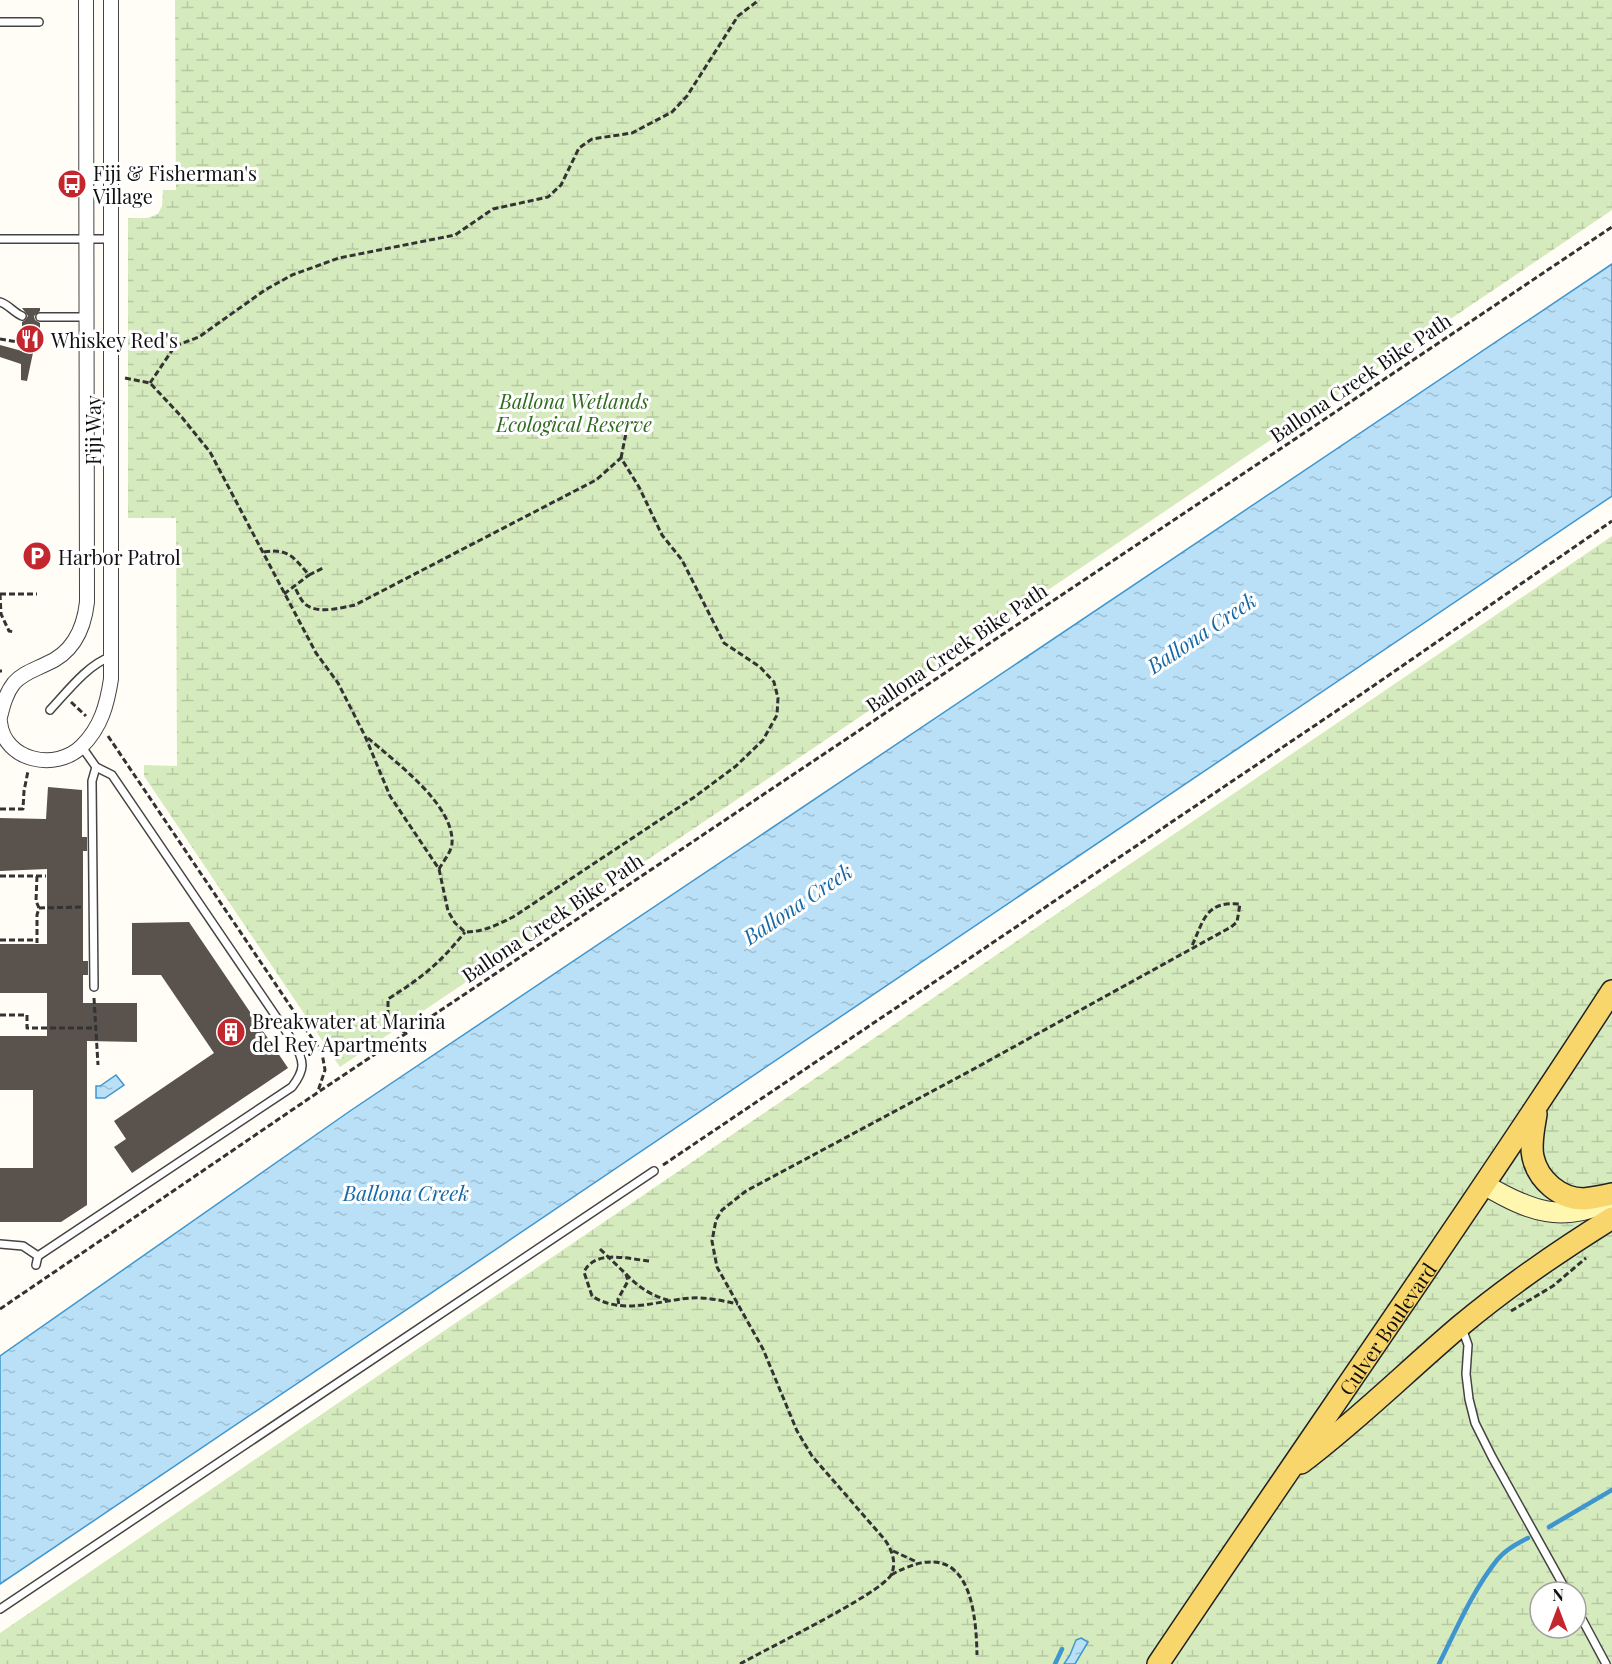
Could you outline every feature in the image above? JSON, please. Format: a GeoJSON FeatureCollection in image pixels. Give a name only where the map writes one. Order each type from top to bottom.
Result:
{"type":"FeatureCollection","features":[{"type":"Feature","properties":{"kind":"main road","name":"Culver Boulevard"},"geometry":{"type":"LineString","coordinates":[[1158,1664],[1537,1108],[1612,991]]}},
{"type":"Feature","properties":{"kind":"main road"},"geometry":{"type":"LineString","coordinates":[[1537,1108],[1532,1143],[1533,1157],[1542,1176],[1552,1188],[1564,1196],[1583,1199],[1612,1194]]}},
{"type":"Feature","properties":{"kind":"main road"},"geometry":{"type":"LineString","coordinates":[[1485,1185],[1524,1206],[1559,1214],[1580,1212],[1612,1200]]}},
{"type":"Feature","properties":{"kind":"main road"},"geometry":{"type":"LineString","coordinates":[[1284,1476],[1333,1439],[1461,1326],[1514,1283],[1612,1218]]}},
{"type":"Feature","properties":{"kind":"street","name":"Fiji Way"},"geometry":{"type":"LineString","coordinates":[[86,0],[87,602],[85,621],[77,638],[68,649],[55,660],[23,675],[8,692],[0,719],[1,730],[5,740],[22,756],[32,759],[60,759],[82,747],[100,724],[108,698],[112,657],[111,0]]}},
{"type":"Feature","properties":{"kind":"street"},"geometry":{"type":"LineString","coordinates":[[87,377],[112,378]]}},
{"type":"Feature","properties":{"kind":"lane"},"geometry":{"type":"LineString","coordinates":[[0,22],[39,22]]}},
{"type":"Feature","properties":{"kind":"lane"},"geometry":{"type":"LineString","coordinates":[[0,239],[111,239]]}},
{"type":"Feature","properties":{"kind":"lane"},"geometry":{"type":"LineString","coordinates":[[0,302],[22,316]]}},
{"type":"Feature","properties":{"kind":"lane"},"geometry":{"type":"LineString","coordinates":[[40,317],[86,317]]}},
{"type":"Feature","properties":{"kind":"lane"},"geometry":{"type":"LineString","coordinates":[[50,710],[93,666],[112,657]]}},
{"type":"Feature","properties":{"kind":"lane"},"geometry":{"type":"LineString","coordinates":[[36,1265],[38,1256],[292,1087],[299,1079],[303,1064],[302,1057],[294,1043],[112,775],[96,767],[82,747]]}},
{"type":"Feature","properties":{"kind":"lane"},"geometry":{"type":"LineString","coordinates":[[94,987],[92,781],[96,767]]}},
{"type":"Feature","properties":{"kind":"lane"},"geometry":{"type":"LineString","coordinates":[[0,1609],[654,1171]]}},
{"type":"Feature","properties":{"kind":"lane"},"geometry":{"type":"LineString","coordinates":[[0,1244],[23,1246],[38,1256]]}},
{"type":"Feature","properties":{"kind":"lane"},"geometry":{"type":"LineString","coordinates":[[1461,1326],[1468,1346],[1466,1374],[1468,1399],[1475,1423],[1561,1580]]}},
{"type":"Feature","properties":{"kind":"lane"},"geometry":{"type":"LineString","coordinates":[[1588,1630],[1606,1664]]}},
{"type":"Feature","properties":{"kind":"path"},"geometry":{"type":"LineString","coordinates":[[150,383],[174,346],[199,338],[265,290],[292,274],[339,258],[455,235],[493,209],[548,197],[561,185],[579,148],[592,139],[632,133],[672,112],[687,96],[734,22],[759,0]]}},
{"type":"Feature","properties":{"kind":"path","name":"Ballona Creek Bike Path"},"geometry":{"type":"LineString","coordinates":[[0,1309],[406,1033],[1612,227]]}},
{"type":"Feature","properties":{"kind":"path"},"geometry":{"type":"LineString","coordinates":[[0,339],[24,343]]}},
{"type":"Feature","properties":{"kind":"path"},"geometry":{"type":"LineString","coordinates":[[112,378],[128,378],[150,383],[210,452],[316,653],[338,683],[365,736],[390,796],[439,869],[448,911],[455,923],[465,932],[477,932],[513,917],[693,798],[736,766],[756,747],[763,740],[777,715],[778,698],[774,682],[760,667],[724,643],[682,560],[662,535],[639,487],[621,458]]}},
{"type":"Feature","properties":{"kind":"path"},"geometry":{"type":"LineString","coordinates":[[294,586],[304,604],[317,609],[332,610],[355,605],[596,480],[621,458],[628,423]]}},
{"type":"Feature","properties":{"kind":"path"},"geometry":{"type":"LineString","coordinates":[[654,1171],[1363,693],[1612,521]]}},
{"type":"Feature","properties":{"kind":"path"},"geometry":{"type":"LineString","coordinates":[[264,552],[276,550],[290,554],[309,575]]}},
{"type":"Feature","properties":{"kind":"path"},"geometry":{"type":"LineString","coordinates":[[284,594],[309,575],[323,568]]}},
{"type":"Feature","properties":{"kind":"path"},"geometry":{"type":"LineString","coordinates":[[14,632],[9,631],[1,614],[0,594],[37,594]]}},
{"type":"Feature","properties":{"kind":"path"},"geometry":{"type":"LineString","coordinates":[[100,724],[322,1053],[326,1070],[317,1093]]}},
{"type":"Feature","properties":{"kind":"path"},"geometry":{"type":"LineString","coordinates":[[365,736],[412,776],[446,814],[451,827],[452,847],[439,869]]}},
{"type":"Feature","properties":{"kind":"path"},"geometry":{"type":"LineString","coordinates":[[0,809],[23,809],[25,783],[32,759]]}},
{"type":"Feature","properties":{"kind":"path"},"geometry":{"type":"LineString","coordinates":[[0,876],[46,876]]}},
{"type":"Feature","properties":{"kind":"path"},"geometry":{"type":"LineString","coordinates":[[0,940],[37,942],[39,908],[36,901],[37,876]]}},
{"type":"Feature","properties":{"kind":"path"},"geometry":{"type":"LineString","coordinates":[[918,1562],[892,1550],[812,1456],[797,1431],[763,1349],[717,1267],[712,1241],[716,1220],[731,1201],[760,1183],[970,1071],[1231,927],[1237,922],[1240,904],[1225,903],[1214,907],[1207,914],[1191,948]]}},
{"type":"Feature","properties":{"kind":"path"},"geometry":{"type":"LineString","coordinates":[[39,908],[93,907]]}},
{"type":"Feature","properties":{"kind":"path"},"geometry":{"type":"LineString","coordinates":[[406,1033],[388,1022],[388,999],[421,979],[442,960],[465,932]]}},
{"type":"Feature","properties":{"kind":"path"},"geometry":{"type":"LineString","coordinates":[[94,987],[98,1065]]}},
{"type":"Feature","properties":{"kind":"path"},"geometry":{"type":"LineString","coordinates":[[0,1015],[27,1015],[27,1028],[97,1028]]}},
{"type":"Feature","properties":{"kind":"path"},"geometry":{"type":"LineString","coordinates":[[600,1249],[634,1282],[649,1292],[670,1301]]}},
{"type":"Feature","properties":{"kind":"path"},"geometry":{"type":"LineString","coordinates":[[1504,1315],[1553,1286],[1590,1255]]}},
{"type":"Feature","properties":{"kind":"path"},"geometry":{"type":"LineString","coordinates":[[649,1261],[608,1258],[594,1260],[587,1265],[584,1272],[587,1288],[592,1296],[601,1302],[619,1306],[696,1298],[738,1304]]}},
{"type":"Feature","properties":{"kind":"path"},"geometry":{"type":"LineString","coordinates":[[619,1306],[618,1299],[628,1281],[626,1274]]}},
{"type":"Feature","properties":{"kind":"path"},"geometry":{"type":"LineString","coordinates":[[891,1575],[894,1564],[892,1550]]}},
{"type":"Feature","properties":{"kind":"path"},"geometry":{"type":"LineString","coordinates":[[740,1664],[870,1593],[891,1575],[918,1562],[932,1561],[947,1565],[958,1573],[965,1584],[975,1613],[977,1655]]}},
{"type":"Feature","properties":{"kind":"green space","name":"Ballona Wetlands Ecological Reserve"},"geometry":{"type":"Polygon","coordinates":[[[175,0],[1612,0],[1612,210],[340,1067],[144,776],[144,765],[177,766],[176,518],[128,518],[128,218],[147,218],[158,214],[162,206],[163,190],[176,190],[175,0]]]}},
{"type":"Feature","properties":{"kind":"green space"},"geometry":{"type":"Polygon","coordinates":[[[1612,536],[1612,1664],[0,1664],[0,1633],[1612,536]]]}},
{"type":"Feature","properties":{"kind":"water","name":"Ballona Creek"},"geometry":{"type":"Polygon","coordinates":[[[1612,264],[1612,496],[0,1584],[0,1356],[350,1111],[1612,264]]]}},
{"type":"Feature","properties":{"kind":"water"},"geometry":{"type":"Polygon","coordinates":[[[116,1075],[124,1085],[105,1098],[96,1098],[96,1086],[100,1086],[116,1075]]]}},
{"type":"Feature","properties":{"kind":"water"},"geometry":{"type":"Polygon","coordinates":[[[1081,1638],[1088,1642],[1075,1664],[1064,1664],[1076,1640],[1081,1638]]]}},
{"type":"Feature","properties":{"kind":"building","name":"Whiskey Red's"},"geometry":{"type":"Polygon","coordinates":[[[22,308],[40,308],[34,316],[35,320],[40,323],[40,334],[37,334],[27,381],[21,380],[21,364],[0,357],[0,345],[22,351],[22,322],[28,316],[22,308]]]}},
{"type":"Feature","properties":{"kind":"building"},"geometry":{"type":"Polygon","coordinates":[[[48,787],[82,790],[82,837],[87,837],[87,851],[83,851],[83,961],[88,961],[88,975],[83,975],[83,1003],[137,1003],[137,1042],[87,1041],[87,1205],[61,1222],[0,1222],[0,1168],[33,1168],[33,1090],[0,1090],[0,1036],[47,1036],[47,993],[0,993],[0,944],[47,944],[47,869],[0,871],[0,818],[46,819],[48,787]]]}},
{"type":"Feature","properties":{"kind":"building","name":"Breakwater at Marina del Rey Apartments"},"geometry":{"type":"Polygon","coordinates":[[[189,922],[288,1068],[132,1173],[114,1147],[126,1139],[114,1121],[214,1053],[161,975],[132,975],[132,923],[189,922]]]}},
{"type":"Feature","properties":{"kind":"waterway"},"geometry":{"type":"LineString","coordinates":[[1549,1527],[1612,1490]]}},
{"type":"Feature","properties":{"kind":"waterway"},"geometry":{"type":"LineString","coordinates":[[1439,1664],[1465,1610],[1488,1572],[1504,1553],[1528,1538]]}},
{"type":"Feature","properties":{"kind":"waterway"},"geometry":{"type":"LineString","coordinates":[[1055,1664],[1062,1649]]}},
{"type":"Feature","properties":{"kind":"place","name":"Fiji & Fisherman's Village"},"geometry":{"type":"Point","coordinates":[72,184]}},
{"type":"Feature","properties":{"kind":"place","name":"Whiskey Red's"},"geometry":{"type":"Point","coordinates":[30,339]}},
{"type":"Feature","properties":{"kind":"place","name":"Harbor Patrol"},"geometry":{"type":"Point","coordinates":[37,556]}},
{"type":"Feature","properties":{"kind":"place","name":"Breakwater at Marina del Rey Apartments"},"geometry":{"type":"Point","coordinates":[231,1032]}}]}
